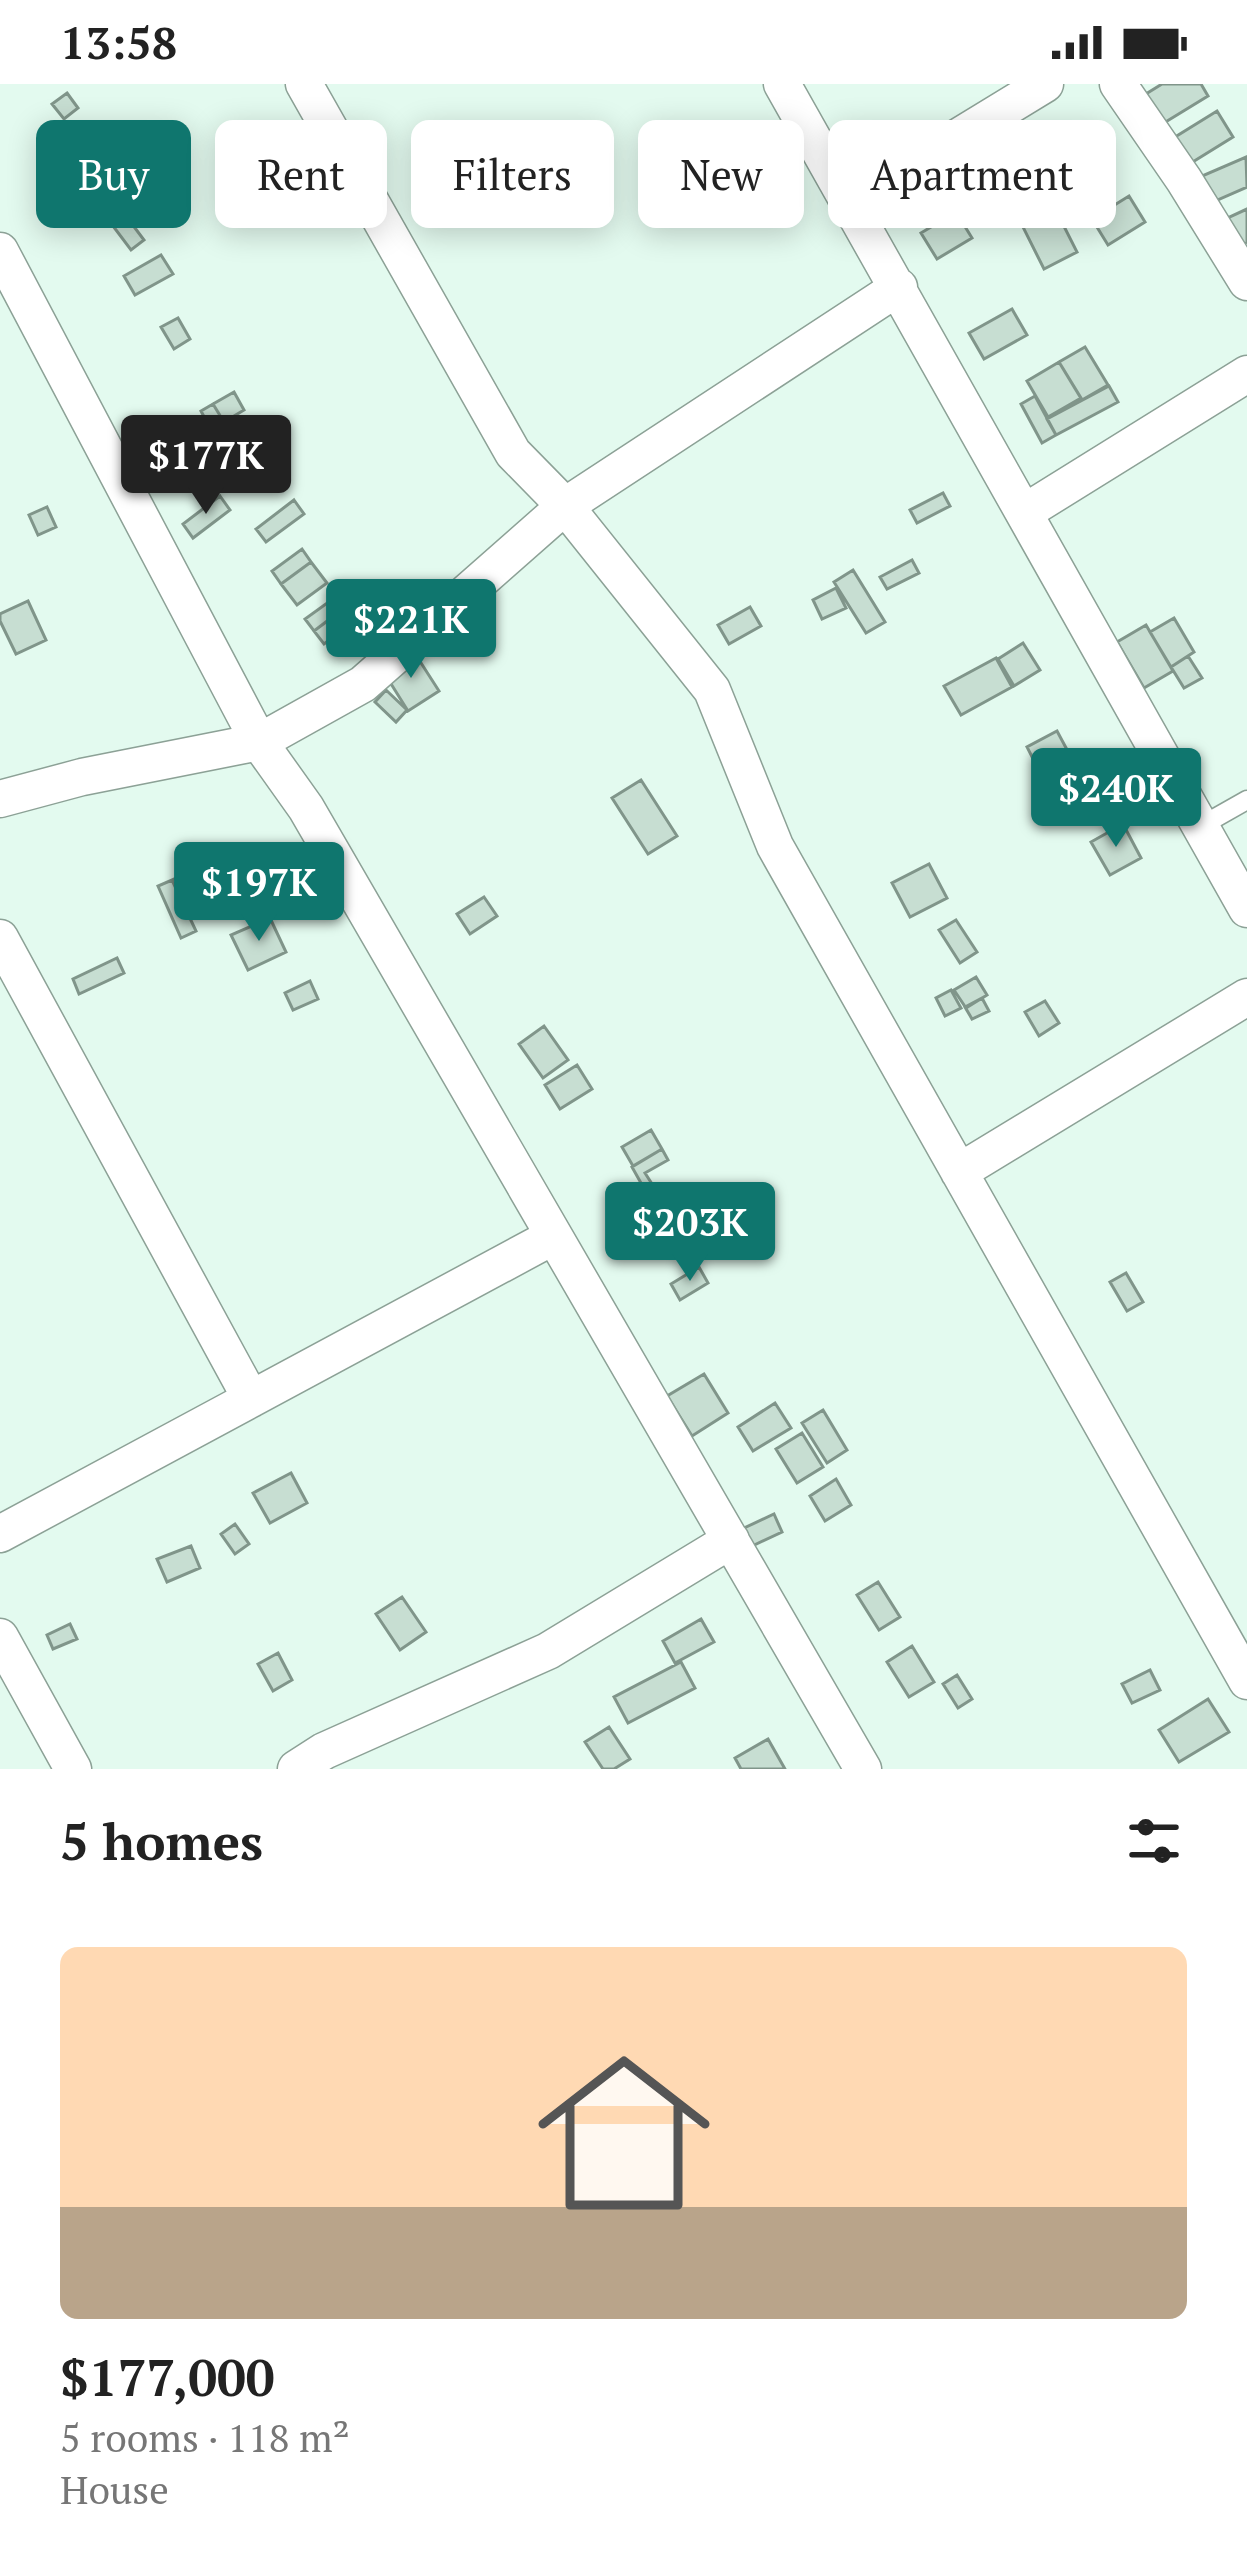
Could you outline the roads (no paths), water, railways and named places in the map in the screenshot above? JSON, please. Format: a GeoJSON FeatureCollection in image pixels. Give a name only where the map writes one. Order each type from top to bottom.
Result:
{"type":"FeatureCollection","features":[{"type":"Feature","properties":{"kind":"street"},"geometry":{"type":"LineString","coordinates":[[304,84],[513,453],[565,506],[712,690],[775,846],[1247,1681]]}},
{"type":"Feature","properties":{"kind":"street"},"geometry":{"type":"LineString","coordinates":[[782,84],[828,164]]}},
{"type":"Feature","properties":{"kind":"street"},"geometry":{"type":"LineString","coordinates":[[986,120],[1045,84]]}},
{"type":"Feature","properties":{"kind":"street"},"geometry":{"type":"LineString","coordinates":[[1118,84],[1247,282]]}},
{"type":"Feature","properties":{"kind":"street"},"geometry":{"type":"LineString","coordinates":[[865,228],[1247,908]]}},
{"type":"Feature","properties":{"kind":"street"},"geometry":{"type":"LineString","coordinates":[[0,251],[259,742],[306,808],[863,1769]]}},
{"type":"Feature","properties":{"kind":"street"},"geometry":{"type":"LineString","coordinates":[[0,799],[82,777],[259,742],[363,684],[565,506],[898,287]]}},
{"type":"Feature","properties":{"kind":"street"},"geometry":{"type":"LineString","coordinates":[[1025,512],[1247,374]]}},
{"type":"Feature","properties":{"kind":"street"},"geometry":{"type":"LineString","coordinates":[[0,938],[251,1399]]}},
{"type":"Feature","properties":{"kind":"street"},"geometry":{"type":"LineString","coordinates":[[959,1172],[1247,997]]}},
{"type":"Feature","properties":{"kind":"street"},"geometry":{"type":"LineString","coordinates":[[0,1534],[554,1236]]}},
{"type":"Feature","properties":{"kind":"street"},"geometry":{"type":"LineString","coordinates":[[296,1769],[324,1751],[548,1652],[731,1540]]}},
{"type":"Feature","properties":{"kind":"street"},"geometry":{"type":"LineString","coordinates":[[0,1636],[73,1769]]}},
{"type":"Feature","properties":{"kind":"lane"},"geometry":{"type":"LineString","coordinates":[[1201,826],[1247,800]]}}]}
